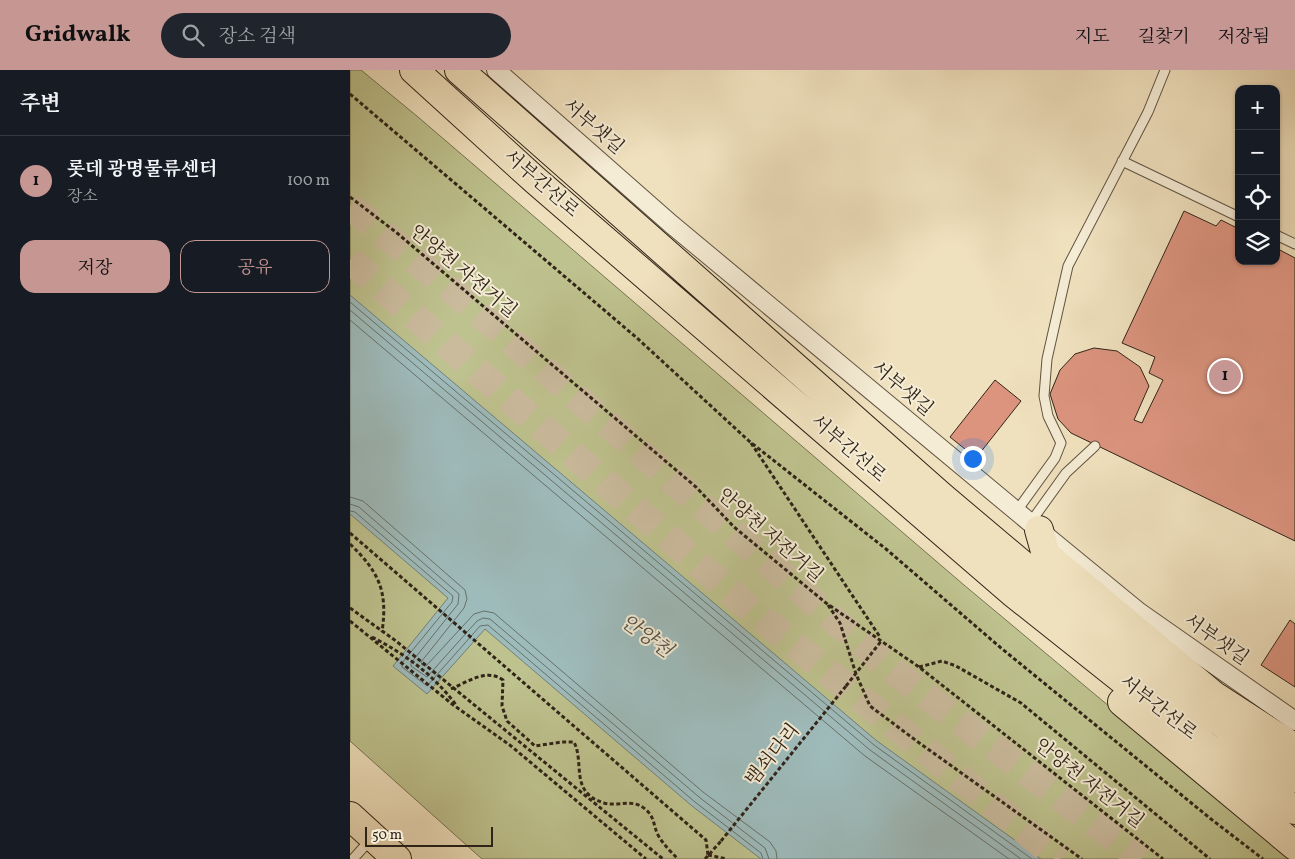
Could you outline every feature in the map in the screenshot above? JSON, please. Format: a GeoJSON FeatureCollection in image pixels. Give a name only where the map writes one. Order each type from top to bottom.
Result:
{"type":"FeatureCollection","features":[{"type":"Feature","properties":{"kind":"main road","name":"서부간선로"},"geometry":{"type":"LineString","coordinates":[[414,70],[535,180],[1012,592],[1207,747],[1295,810]]}},
{"type":"Feature","properties":{"kind":"main road","name":"서부간선로"},"geometry":{"type":"LineString","coordinates":[[458,70],[942,497],[1108,637],[1295,778]]}},
{"type":"Feature","properties":{"kind":"main road"},"geometry":{"type":"LineString","coordinates":[[1034,527],[1046,555],[1212,694]]}},
{"type":"Feature","properties":{"kind":"main road"},"geometry":{"type":"LineString","coordinates":[[1032,573],[1295,748]]}},
{"type":"Feature","properties":{"kind":"main road"},"geometry":{"type":"LineString","coordinates":[[1012,592],[1059,650],[1295,846]]}},
{"type":"Feature","properties":{"kind":"main road"},"geometry":{"type":"LineString","coordinates":[[350,816],[397,859]]}},
{"type":"Feature","properties":{"kind":"street","name":"서부샛길"},"geometry":{"type":"LineString","coordinates":[[496,70],[671,224],[1034,527],[1139,612],[1295,721]]}},
{"type":"Feature","properties":{"kind":"lane"},"geometry":{"type":"LineString","coordinates":[[1016,512],[1055,458],[1061,443],[1048,416],[1044,396],[1047,359],[1068,266],[1148,112],[1165,70]]}},
{"type":"Feature","properties":{"kind":"lane"},"geometry":{"type":"LineString","coordinates":[[1122,161],[1235,215]]}},
{"type":"Feature","properties":{"kind":"lane"},"geometry":{"type":"LineString","coordinates":[[1280,237],[1295,244]]}},
{"type":"Feature","properties":{"kind":"lane"},"geometry":{"type":"LineString","coordinates":[[1034,527],[1066,473],[1095,446]]}},
{"type":"Feature","properties":{"kind":"lane"},"geometry":{"type":"LineString","coordinates":[[353,859],[373,838]]}},
{"type":"Feature","properties":{"kind":"path"},"geometry":{"type":"LineString","coordinates":[[350,94],[637,338],[749,440],[886,549],[1001,648],[1263,859]]}},
{"type":"Feature","properties":{"kind":"path","name":"안양천 자전거길"},"geometry":{"type":"LineString","coordinates":[[350,197],[397,233],[689,480],[734,528],[826,603],[919,667],[1163,859]]}},
{"type":"Feature","properties":{"kind":"path"},"geometry":{"type":"LineString","coordinates":[[749,440],[882,640]]}},
{"type":"Feature","properties":{"kind":"path"},"geometry":{"type":"LineString","coordinates":[[350,533],[706,840],[707,857],[727,859]]}},
{"type":"Feature","properties":{"kind":"path"},"geometry":{"type":"LineString","coordinates":[[350,544],[380,582],[385,599],[382,632]]}},
{"type":"Feature","properties":{"kind":"path"},"geometry":{"type":"LineString","coordinates":[[826,603],[840,623],[856,674],[870,706],[1082,859]]}},
{"type":"Feature","properties":{"kind":"path"},"geometry":{"type":"LineString","coordinates":[[350,608],[396,641],[447,685],[663,859]]}},
{"type":"Feature","properties":{"kind":"path"},"geometry":{"type":"LineString","coordinates":[[350,621],[459,709],[511,746],[646,859]]}},
{"type":"Feature","properties":{"kind":"path"},"geometry":{"type":"LineString","coordinates":[[365,634],[399,651],[441,685],[459,709]]}},
{"type":"Feature","properties":{"kind":"path","name":"뱀쇠다리"},"geometry":{"type":"LineString","coordinates":[[707,857],[882,640]]}},
{"type":"Feature","properties":{"kind":"path"},"geometry":{"type":"LineString","coordinates":[[919,667],[942,660],[1021,703],[1210,859]]}},
{"type":"Feature","properties":{"kind":"path"},"geometry":{"type":"LineString","coordinates":[[451,688],[486,674],[497,676],[503,680],[502,706],[507,720],[535,746],[574,742],[578,751],[577,766],[580,780],[585,790],[598,801],[608,804],[631,802],[644,807],[654,818],[658,835],[678,859]]}},
{"type":"Feature","properties":{"kind":"green space"},"geometry":{"type":"Polygon","coordinates":[[[350,70],[361,70],[418,117],[964,585],[1292,859],[482,859],[350,741],[350,70]]]}},
{"type":"Feature","properties":{"kind":"water","name":"안양천"},"geometry":{"type":"Polygon","coordinates":[[[350,295],[877,741],[1041,859],[761,859],[692,806],[485,629],[427,694],[393,666],[448,598],[350,514],[350,295]]]}},
{"type":"Feature","properties":{"kind":"building"},"geometry":{"type":"Polygon","coordinates":[[[1184,211],[1216,226],[1221,220],[1235,227],[1235,265],[1280,265],[1280,250],[1295,258],[1295,541],[1071,433],[1058,419],[1050,394],[1060,370],[1075,354],[1094,348],[1117,351],[1140,367],[1149,386],[1134,420],[1142,423],[1163,380],[1149,373],[1155,357],[1122,343],[1184,211]]]}},
{"type":"Feature","properties":{"kind":"building"},"geometry":{"type":"Polygon","coordinates":[[[995,380],[1021,401],[976,458],[950,437],[995,380]]]}},
{"type":"Feature","properties":{"kind":"building"},"geometry":{"type":"Polygon","coordinates":[[[1290,620],[1295,624],[1295,687],[1261,665],[1290,620]]]}},
{"type":"Feature","properties":{"kind":"tunnel"},"geometry":{"type":"LineString","coordinates":[[350,206],[470,305],[892,670],[1141,859]]}},
{"type":"Feature","properties":{"kind":"tunnel"},"geometry":{"type":"LineString","coordinates":[[350,260],[754,612],[1060,859]]}},
{"type":"Feature","properties":{"kind":"place","name":"롯데 광명물류센터"},"geometry":{"type":"Point","coordinates":[1225,376]}}]}
